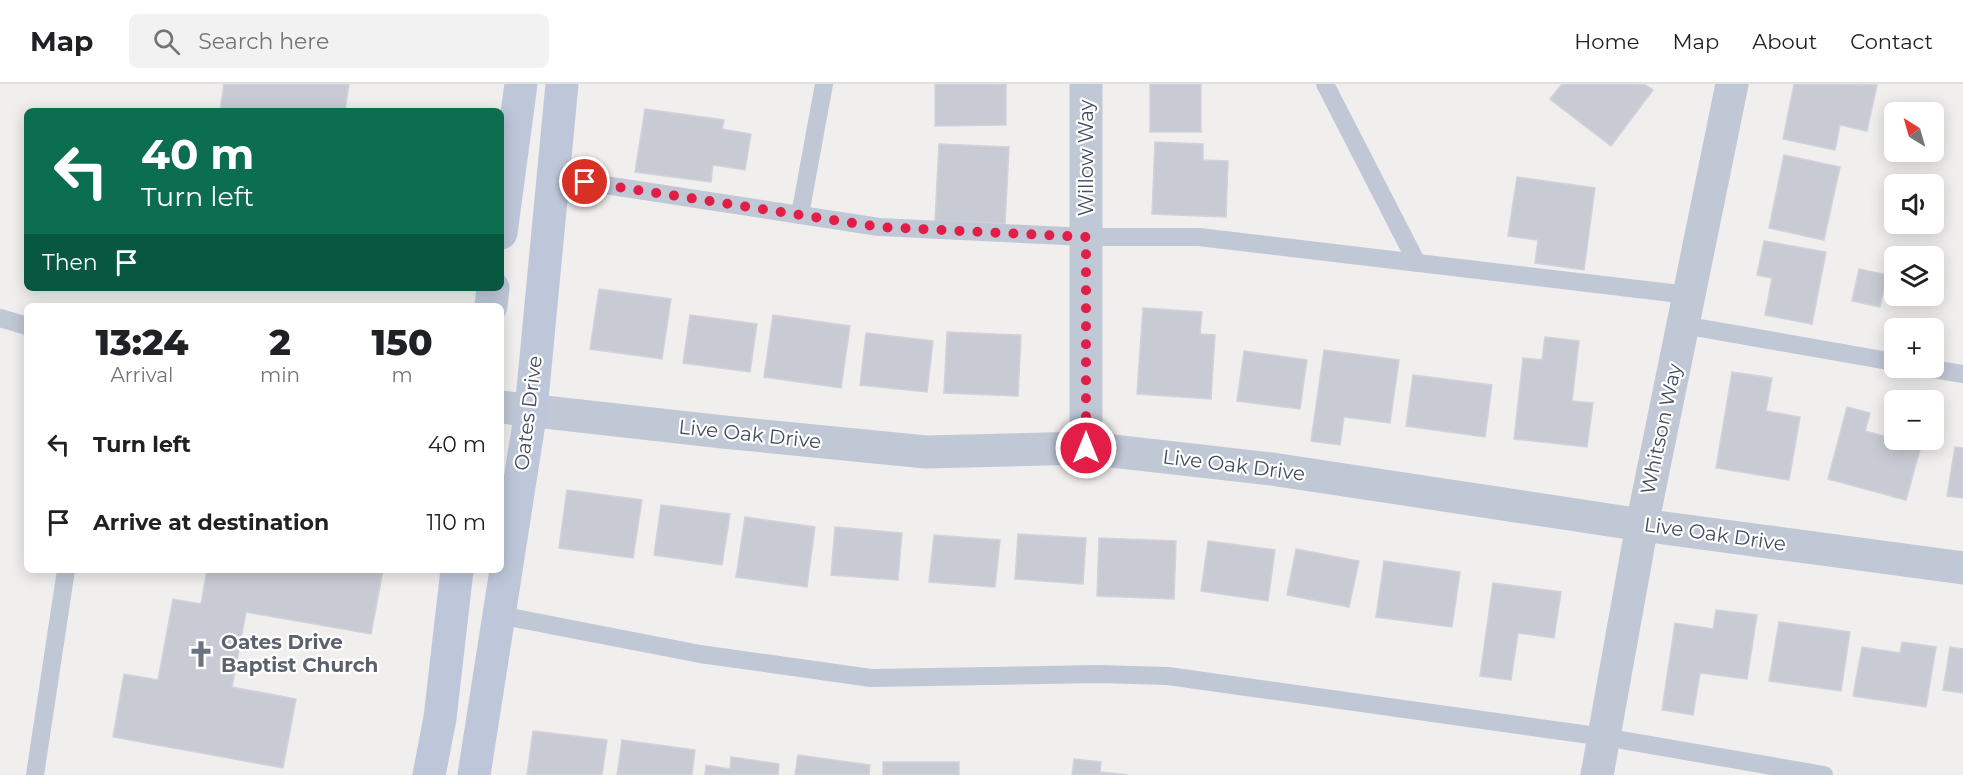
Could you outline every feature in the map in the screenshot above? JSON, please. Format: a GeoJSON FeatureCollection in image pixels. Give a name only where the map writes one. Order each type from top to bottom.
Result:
{"type":"FeatureCollection","features":[{"type":"Feature","properties":{"kind":"main road"},"geometry":{"type":"LineString","coordinates":[[504,211],[521,84]]}},
{"type":"Feature","properties":{"kind":"main road","name":"Oates Drive"},"geometry":{"type":"LineString","coordinates":[[504,554],[516,409],[553,177],[562,84]]}},
{"type":"Feature","properties":{"kind":"main road"},"geometry":{"type":"LineString","coordinates":[[429,775],[440,718],[457,573]]}},
{"type":"Feature","properties":{"kind":"main road","name":"Oates Drive"},"geometry":{"type":"LineString","coordinates":[[474,775],[499,615],[502,573]]}},
{"type":"Feature","properties":{"kind":"street","name":"Willow Way"},"geometry":{"type":"LineString","coordinates":[[1086,84],[1086,448]]}},
{"type":"Feature","properties":{"kind":"street","name":"Whitson Way"},"geometry":{"type":"LineString","coordinates":[[1598,775],[1642,525],[1732,84]]}},
{"type":"Feature","properties":{"kind":"street","name":"Live Oak Drive"},"geometry":{"type":"LineString","coordinates":[[516,409],[926,452],[1086,448],[1272,469],[1642,525],[1963,568]]}},
{"type":"Feature","properties":{"kind":"lane"},"geometry":{"type":"LineString","coordinates":[[800,214],[824,84]]}},
{"type":"Feature","properties":{"kind":"lane"},"geometry":{"type":"LineString","coordinates":[[1325,84],[1417,263]]}},
{"type":"Feature","properties":{"kind":"lane"},"geometry":{"type":"LineString","coordinates":[[553,177],[879,227],[1086,237],[1200,237],[1417,263],[1685,310],[1884,360]]}},
{"type":"Feature","properties":{"kind":"lane"},"geometry":{"type":"LineString","coordinates":[[0,318],[24,325]]}},
{"type":"Feature","properties":{"kind":"lane"},"geometry":{"type":"LineString","coordinates":[[1944,371],[1963,374]]}},
{"type":"Feature","properties":{"kind":"lane"},"geometry":{"type":"LineString","coordinates":[[35,775],[66,573]]}},
{"type":"Feature","properties":{"kind":"lane"},"geometry":{"type":"LineString","coordinates":[[499,615],[700,654],[871,678],[1099,674],[1168,676],[1604,737],[1824,775]]}},
{"type":"Feature","properties":{"kind":"building"},"geometry":{"type":"Polygon","coordinates":[[[224,84],[349,84],[345,108],[220,108],[224,84]]]}},
{"type":"Feature","properties":{"kind":"building"},"geometry":{"type":"Polygon","coordinates":[[[935,84],[1006,84],[1006,125],[935,126],[935,84]]]}},
{"type":"Feature","properties":{"kind":"building"},"geometry":{"type":"Polygon","coordinates":[[[1150,84],[1201,84],[1201,132],[1150,132],[1150,84]]]}},
{"type":"Feature","properties":{"kind":"building"},"geometry":{"type":"Polygon","coordinates":[[[1562,84],[1644,84],[1653,90],[1611,146],[1550,99],[1562,84]]]}},
{"type":"Feature","properties":{"kind":"building"},"geometry":{"type":"Polygon","coordinates":[[[1794,84],[1877,85],[1867,131],[1840,125],[1835,150],[1783,139],[1794,84]]]}},
{"type":"Feature","properties":{"kind":"building"},"geometry":{"type":"Polygon","coordinates":[[[645,109],[724,120],[722,129],[751,134],[745,170],[713,165],[711,182],[635,172],[645,109]]]}},
{"type":"Feature","properties":{"kind":"building"},"geometry":{"type":"Polygon","coordinates":[[[1155,142],[1203,144],[1203,160],[1228,161],[1226,217],[1152,214],[1155,142]]]}},
{"type":"Feature","properties":{"kind":"building"},"geometry":{"type":"Polygon","coordinates":[[[939,144],[1009,147],[1005,224],[935,221],[939,144]]]}},
{"type":"Feature","properties":{"kind":"building"},"geometry":{"type":"Polygon","coordinates":[[[1784,155],[1840,167],[1824,240],[1769,228],[1784,155]]]}},
{"type":"Feature","properties":{"kind":"building"},"geometry":{"type":"Polygon","coordinates":[[[1517,177],[1595,188],[1584,270],[1535,263],[1538,240],[1508,236],[1517,177]]]}},
{"type":"Feature","properties":{"kind":"building"},"geometry":{"type":"Polygon","coordinates":[[[1764,241],[1826,252],[1812,324],[1765,315],[1772,278],[1757,275],[1764,241]]]}},
{"type":"Feature","properties":{"kind":"building"},"geometry":{"type":"Polygon","coordinates":[[[1859,269],[1884,274],[1880,307],[1852,301],[1859,269]]]}},
{"type":"Feature","properties":{"kind":"building"},"geometry":{"type":"Polygon","coordinates":[[[599,289],[671,299],[662,359],[590,349],[599,289]]]}},
{"type":"Feature","properties":{"kind":"building"},"geometry":{"type":"Polygon","coordinates":[[[1143,308],[1202,312],[1200,334],[1215,335],[1211,399],[1137,394],[1143,308]]]}},
{"type":"Feature","properties":{"kind":"building"},"geometry":{"type":"Polygon","coordinates":[[[690,315],[757,324],[750,372],[683,363],[690,315]]]}},
{"type":"Feature","properties":{"kind":"building"},"geometry":{"type":"Polygon","coordinates":[[[773,315],[850,326],[841,388],[764,377],[773,315]]]}},
{"type":"Feature","properties":{"kind":"building"},"geometry":{"type":"Polygon","coordinates":[[[947,332],[1021,335],[1018,396],[944,393],[947,332]]]}},
{"type":"Feature","properties":{"kind":"building"},"geometry":{"type":"Polygon","coordinates":[[[866,333],[933,341],[927,392],[860,385],[866,333]]]}},
{"type":"Feature","properties":{"kind":"building"},"geometry":{"type":"Polygon","coordinates":[[[1545,337],[1579,341],[1572,401],[1593,403],[1587,447],[1514,439],[1523,358],[1542,360],[1545,337]]]}},
{"type":"Feature","properties":{"kind":"building"},"geometry":{"type":"Polygon","coordinates":[[[1324,350],[1399,360],[1390,423],[1344,417],[1340,445],[1311,441],[1324,350]]]}},
{"type":"Feature","properties":{"kind":"building"},"geometry":{"type":"Polygon","coordinates":[[[1244,351],[1307,360],[1300,409],[1237,401],[1244,351]]]}},
{"type":"Feature","properties":{"kind":"building"},"geometry":{"type":"Polygon","coordinates":[[[1732,372],[1772,378],[1766,411],[1800,417],[1789,480],[1716,468],[1732,372]]]}},
{"type":"Feature","properties":{"kind":"building"},"geometry":{"type":"Polygon","coordinates":[[[1413,375],[1492,385],[1485,437],[1406,426],[1413,375]]]}},
{"type":"Feature","properties":{"kind":"building"},"geometry":{"type":"Polygon","coordinates":[[[1847,407],[1870,413],[1865,431],[1884,436],[1884,450],[1920,450],[1906,500],[1828,479],[1847,407]]]}},
{"type":"Feature","properties":{"kind":"building"},"geometry":{"type":"Polygon","coordinates":[[[1955,447],[1963,448],[1963,498],[1947,496],[1955,447]]]}},
{"type":"Feature","properties":{"kind":"building"},"geometry":{"type":"Polygon","coordinates":[[[567,490],[642,500],[633,558],[559,548],[567,490]]]}},
{"type":"Feature","properties":{"kind":"building"},"geometry":{"type":"Polygon","coordinates":[[[661,505],[730,514],[722,565],[654,555],[661,505]]]}},
{"type":"Feature","properties":{"kind":"building"},"geometry":{"type":"Polygon","coordinates":[[[745,517],[815,527],[807,587],[736,577],[745,517]]]}},
{"type":"Feature","properties":{"kind":"building"},"geometry":{"type":"Polygon","coordinates":[[[835,527],[902,533],[898,580],[831,575],[835,527]]]}},
{"type":"Feature","properties":{"kind":"building"},"geometry":{"type":"Polygon","coordinates":[[[1018,534],[1086,538],[1083,584],[1015,579],[1018,534]]]}},
{"type":"Feature","properties":{"kind":"building"},"geometry":{"type":"Polygon","coordinates":[[[934,535],[1000,540],[995,587],[929,582],[934,535]]]}},
{"type":"Feature","properties":{"kind":"building"},"geometry":{"type":"Polygon","coordinates":[[[1099,538],[1176,541],[1174,599],[1097,596],[1099,538]]]}},
{"type":"Feature","properties":{"kind":"building"},"geometry":{"type":"Polygon","coordinates":[[[1208,541],[1275,550],[1268,601],[1201,591],[1208,541]]]}},
{"type":"Feature","properties":{"kind":"building"},"geometry":{"type":"Polygon","coordinates":[[[1296,549],[1359,561],[1349,607],[1287,595],[1296,549]]]}},
{"type":"Feature","properties":{"kind":"building"},"geometry":{"type":"Polygon","coordinates":[[[1384,561],[1460,572],[1452,627],[1376,617],[1384,561]]]}},
{"type":"Feature","properties":{"kind":"building","name":"Oates Drive Baptist Church"},"geometry":{"type":"Polygon","coordinates":[[[206,573],[382,573],[371,634],[246,612],[232,687],[296,699],[283,768],[113,737],[124,674],[158,680],[173,599],[201,604],[206,573]]]}},
{"type":"Feature","properties":{"kind":"building"},"geometry":{"type":"Polygon","coordinates":[[[1493,583],[1561,592],[1554,638],[1518,633],[1511,680],[1480,676],[1493,583]]]}},
{"type":"Feature","properties":{"kind":"building"},"geometry":{"type":"Polygon","coordinates":[[[1716,610],[1757,615],[1747,679],[1700,673],[1693,715],[1662,710],[1675,623],[1713,629],[1716,610]]]}},
{"type":"Feature","properties":{"kind":"building"},"geometry":{"type":"Polygon","coordinates":[[[1779,622],[1850,632],[1841,691],[1769,681],[1779,622]]]}},
{"type":"Feature","properties":{"kind":"building"},"geometry":{"type":"Polygon","coordinates":[[[1902,642],[1936,647],[1926,707],[1853,696],[1862,647],[1900,653],[1902,642]]]}},
{"type":"Feature","properties":{"kind":"building"},"geometry":{"type":"Polygon","coordinates":[[[1950,647],[1963,649],[1963,693],[1943,690],[1950,647]]]}},
{"type":"Feature","properties":{"kind":"building"},"geometry":{"type":"Polygon","coordinates":[[[533,731],[607,740],[602,775],[527,775],[533,731]]]}},
{"type":"Feature","properties":{"kind":"building"},"geometry":{"type":"Polygon","coordinates":[[[622,740],[695,750],[692,775],[617,775],[622,740]]]}},
{"type":"Feature","properties":{"kind":"building"},"geometry":{"type":"Polygon","coordinates":[[[798,755],[870,765],[869,775],[795,775],[798,755]]]}},
{"type":"Feature","properties":{"kind":"building"},"geometry":{"type":"Polygon","coordinates":[[[731,757],[779,764],[778,775],[705,775],[706,765],[730,769],[731,757]]]}},
{"type":"Feature","properties":{"kind":"building"},"geometry":{"type":"Polygon","coordinates":[[[1074,759],[1101,762],[1100,772],[1128,775],[1072,775],[1074,759]]]}},
{"type":"Feature","properties":{"kind":"building"},"geometry":{"type":"Polygon","coordinates":[[[883,762],[959,762],[959,775],[883,775],[883,762]]]}},
{"type":"Feature","properties":{"kind":"place","name":"Oates Drive Baptist Church"},"geometry":{"type":"Point","coordinates":[201,654]}},
{"type":"Feature","properties":{"kind":"route"},"geometry":{"type":"LineString","coordinates":[[585,182],[879,227],[1086,237],[1086,448]]}}]}
